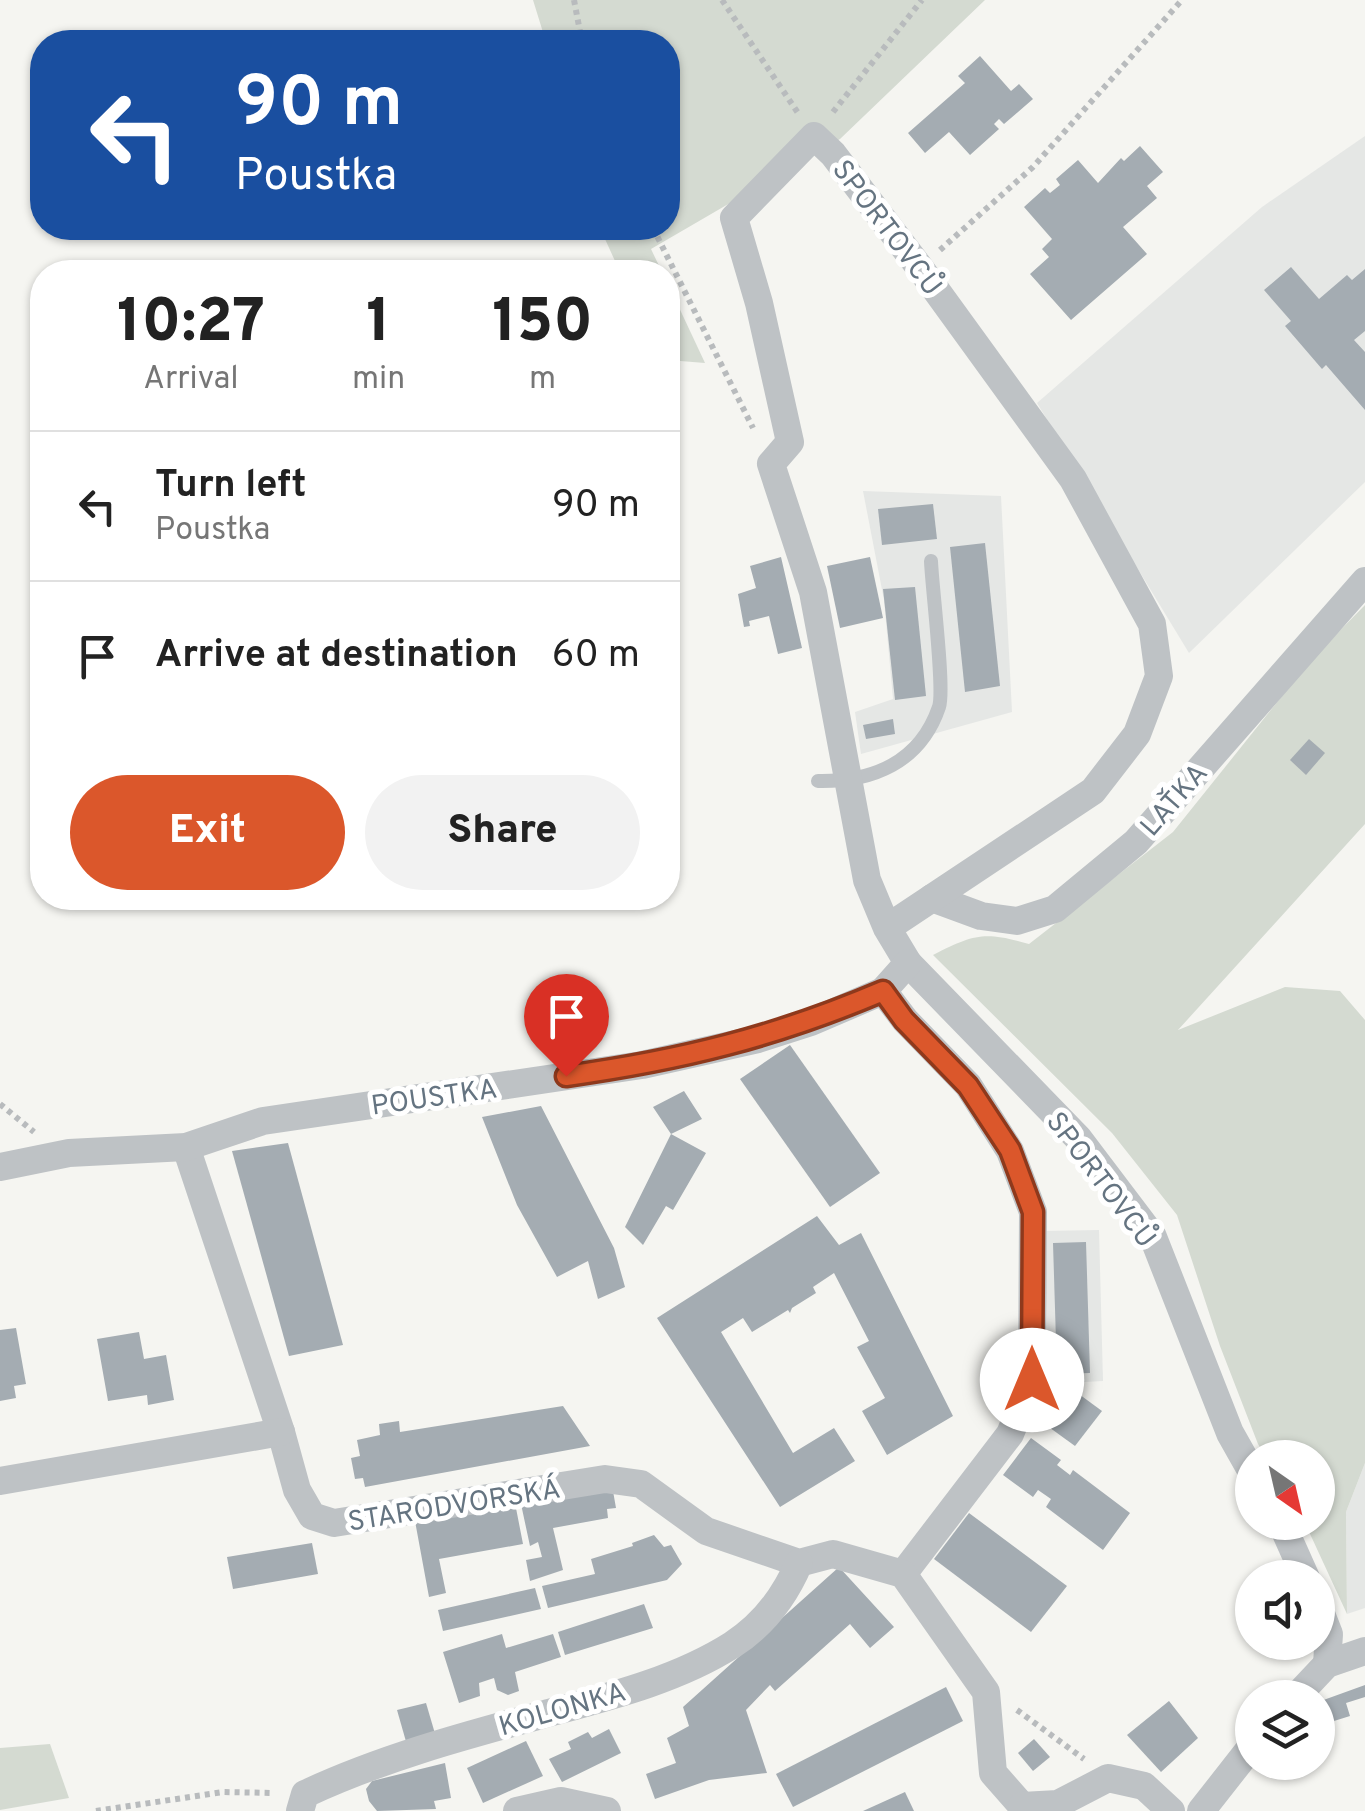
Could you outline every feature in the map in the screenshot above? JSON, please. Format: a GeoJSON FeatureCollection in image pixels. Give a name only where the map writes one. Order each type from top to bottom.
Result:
{"type":"FeatureCollection","features":[{"type":"Feature","properties":{"kind":"street","name":"SPORTOVCŮ"},"geometry":{"type":"LineString","coordinates":[[887,928],[1093,792],[1137,734],[1159,676],[1152,624],[1073,478],[920,268],[833,154],[814,136],[734,218],[759,302],[790,442],[771,464],[813,592],[868,880],[887,928],[908,962],[1078,1138],[1153,1237],[1235,1442]]}},
{"type":"Feature","properties":{"kind":"street","name":"LAŤKA"},"geometry":{"type":"LineString","coordinates":[[932,898],[981,916],[1017,921],[1055,909],[1136,842],[1365,580]]}},
{"type":"Feature","properties":{"kind":"street","name":"POUSTKA"},"geometry":{"type":"LineString","coordinates":[[0,1167],[68,1152],[186,1147],[264,1121],[642,1066],[758,1039],[810,1022],[883,991],[908,962]]}},
{"type":"Feature","properties":{"kind":"street"},"geometry":{"type":"LineString","coordinates":[[883,991],[904,1020],[968,1086],[1010,1150],[1033,1212],[1032,1380],[1010,1434],[904,1574],[986,1692],[993,1773],[1019,1808],[1058,1804],[1108,1778],[1144,1786],[1170,1811]]}},
{"type":"Feature","properties":{"kind":"street","name":"STARODVORSKÁ"},"geometry":{"type":"LineString","coordinates":[[186,1147],[281,1432],[296,1490],[312,1516],[334,1524],[605,1479],[641,1484],[706,1531],[799,1563],[834,1554],[904,1574]]}},
{"type":"Feature","properties":{"kind":"street"},"geometry":{"type":"LineString","coordinates":[[0,1482],[281,1432]]}},
{"type":"Feature","properties":{"kind":"street","name":"KOLONKA"},"geometry":{"type":"LineString","coordinates":[[302,1802],[369,1767],[596,1700],[682,1670],[733,1644],[771,1612],[789,1587],[799,1563]]}},
{"type":"Feature","properties":{"kind":"street"},"geometry":{"type":"LineString","coordinates":[[1312,1680],[1327,1664],[1365,1651]]}},
{"type":"Feature","properties":{"kind":"street"},"geometry":{"type":"LineString","coordinates":[[1327,1660],[1327,1664]]}},
{"type":"Feature","properties":{"kind":"street"},"geometry":{"type":"LineString","coordinates":[[1201,1811],[1235,1768]]}},
{"type":"Feature","properties":{"kind":"street"},"geometry":{"type":"LineString","coordinates":[[517,1811],[561,1801],[607,1811]]}},
{"type":"Feature","properties":{"kind":"lane"},"geometry":{"type":"LineString","coordinates":[[818,781],[851,782],[872,776],[916,749],[940,705],[931,562]]}},
{"type":"Feature","properties":{"kind":"path"},"geometry":{"type":"LineString","coordinates":[[574,0],[580,30]]}},
{"type":"Feature","properties":{"kind":"path"},"geometry":{"type":"LineString","coordinates":[[722,0],[814,136],[922,0]]}},
{"type":"Feature","properties":{"kind":"path"},"geometry":{"type":"LineString","coordinates":[[920,268],[1033,167],[1182,0]]}},
{"type":"Feature","properties":{"kind":"path"},"geometry":{"type":"LineString","coordinates":[[680,282],[771,464]]}},
{"type":"Feature","properties":{"kind":"path"},"geometry":{"type":"LineString","coordinates":[[986,1692],[1010,1704],[1108,1778]]}},
{"type":"Feature","properties":{"kind":"path"},"geometry":{"type":"LineString","coordinates":[[96,1811],[222,1792],[302,1802]]}},
{"type":"Feature","properties":{"kind":"shaded area"},"geometry":{"type":"Polygon","coordinates":[[[533,0],[985,0],[840,139],[680,232],[680,30],[542,30],[533,0]]]}},
{"type":"Feature","properties":{"kind":"shaded area"},"geometry":{"type":"Polygon","coordinates":[[[1365,136],[1365,482],[1189,653],[1037,403],[1262,207],[1365,136]]]}},
{"type":"Feature","properties":{"kind":"shaded area"},"geometry":{"type":"Polygon","coordinates":[[[605,240],[666,240],[651,249],[656,260],[615,260],[605,240]]]}},
{"type":"Feature","properties":{"kind":"shaded area"},"geometry":{"type":"Polygon","coordinates":[[[680,310],[705,363],[680,361],[680,310]]]}},
{"type":"Feature","properties":{"kind":"shaded area"},"geometry":{"type":"Polygon","coordinates":[[[863,491],[1001,496],[1012,712],[861,754],[855,712],[893,699],[884,600],[863,491]]]}},
{"type":"Feature","properties":{"kind":"shaded area"},"geometry":{"type":"Polygon","coordinates":[[[1365,605],[1365,824],[1178,1030],[1285,987],[1340,991],[1365,1020],[1365,1463],[1346,1512],[1347,1614],[1335,1588],[1335,1560],[1322,1560],[1313,1540],[1335,1540],[1335,1440],[1256,1440],[1220,1346],[1177,1215],[1112,1133],[933,955],[980,937],[1029,944],[1173,832],[1311,660],[1365,605]]]}},
{"type":"Feature","properties":{"kind":"shaded area"},"geometry":{"type":"Polygon","coordinates":[[[1099,1230],[1103,1381],[1049,1384],[1044,1231],[1099,1230]]]}},
{"type":"Feature","properties":{"kind":"shaded area"},"geometry":{"type":"Polygon","coordinates":[[[1365,1463],[1365,1608],[1347,1614],[1346,1512],[1365,1463]]]}},
{"type":"Feature","properties":{"kind":"shaded area"},"geometry":{"type":"Polygon","coordinates":[[[50,1744],[69,1798],[0,1810],[0,1748],[50,1744]]]}},
{"type":"Feature","properties":{"kind":"building"},"geometry":{"type":"Polygon","coordinates":[[[980,56],[1011,91],[1019,84],[1033,99],[1004,124],[999,119],[994,124],[999,129],[970,155],[949,132],[925,153],[908,133],[965,83],[958,76],[980,56]]]}},
{"type":"Feature","properties":{"kind":"building"},"geometry":{"type":"Polygon","coordinates":[[[1140,146],[1163,172],[1147,186],[1157,198],[1123,227],[1147,254],[1071,320],[1030,274],[1049,257],[1042,249],[1052,239],[1024,207],[1045,188],[1050,193],[1060,185],[1056,179],[1078,160],[1098,183],[1121,158],[1124,161],[1140,146]]]}},
{"type":"Feature","properties":{"kind":"building"},"geometry":{"type":"Polygon","coordinates":[[[1291,267],[1319,299],[1347,275],[1352,280],[1365,269],[1365,331],[1354,340],[1365,352],[1365,410],[1285,326],[1291,321],[1264,290],[1291,267]]]}},
{"type":"Feature","properties":{"kind":"building"},"geometry":{"type":"Polygon","coordinates":[[[933,504],[937,539],[882,545],[878,509],[933,504]]]}},
{"type":"Feature","properties":{"kind":"building"},"geometry":{"type":"Polygon","coordinates":[[[985,543],[1000,686],[965,692],[950,547],[985,543]]]}},
{"type":"Feature","properties":{"kind":"building"},"geometry":{"type":"Polygon","coordinates":[[[781,557],[802,648],[778,654],[769,616],[749,621],[750,626],[744,627],[738,594],[756,588],[750,566],[781,557]]]}},
{"type":"Feature","properties":{"kind":"building"},"geometry":{"type":"Polygon","coordinates":[[[870,557],[883,618],[840,628],[827,566],[870,557]]]}},
{"type":"Feature","properties":{"kind":"building"},"geometry":{"type":"Polygon","coordinates":[[[915,587],[926,696],[895,700],[883,589],[915,587]]]}},
{"type":"Feature","properties":{"kind":"building"},"geometry":{"type":"Polygon","coordinates":[[[893,719],[895,734],[866,739],[863,725],[893,719]]]}},
{"type":"Feature","properties":{"kind":"building"},"geometry":{"type":"Polygon","coordinates":[[[1309,739],[1325,753],[1306,775],[1290,760],[1309,739]]]}},
{"type":"Feature","properties":{"kind":"building"},"geometry":{"type":"Polygon","coordinates":[[[790,1045],[880,1173],[830,1207],[740,1079],[790,1045]]]}},
{"type":"Feature","properties":{"kind":"building"},"geometry":{"type":"Polygon","coordinates":[[[684,1091],[702,1119],[671,1134],[653,1107],[684,1091]]]}},
{"type":"Feature","properties":{"kind":"building"},"geometry":{"type":"Polygon","coordinates":[[[541,1106],[614,1248],[625,1287],[598,1299],[588,1261],[557,1277],[517,1205],[482,1117],[541,1106]]]}},
{"type":"Feature","properties":{"kind":"building"},"geometry":{"type":"Polygon","coordinates":[[[671,1134],[706,1153],[673,1210],[666,1206],[643,1245],[625,1227],[671,1134]]]}},
{"type":"Feature","properties":{"kind":"building"},"geometry":{"type":"Polygon","coordinates":[[[288,1143],[343,1345],[289,1356],[232,1151],[288,1143]]]}},
{"type":"Feature","properties":{"kind":"building"},"geometry":{"type":"Polygon","coordinates":[[[817,1216],[839,1245],[861,1233],[953,1416],[887,1455],[862,1411],[885,1398],[857,1347],[869,1341],[834,1273],[813,1287],[816,1293],[790,1313],[788,1310],[752,1332],[743,1318],[721,1332],[793,1453],[834,1428],[855,1461],[780,1507],[657,1318],[817,1216]]]}},
{"type":"Feature","properties":{"kind":"building"},"geometry":{"type":"Polygon","coordinates":[[[1086,1242],[1090,1373],[1057,1374],[1053,1243],[1086,1242]]]}},
{"type":"Feature","properties":{"kind":"building"},"geometry":{"type":"Polygon","coordinates":[[[16,1328],[26,1384],[14,1386],[16,1398],[0,1401],[0,1330],[16,1328]]]}},
{"type":"Feature","properties":{"kind":"building"},"geometry":{"type":"Polygon","coordinates":[[[139,1332],[144,1359],[166,1355],[174,1400],[148,1405],[147,1395],[108,1401],[97,1339],[139,1332]]]}},
{"type":"Feature","properties":{"kind":"building"},"geometry":{"type":"Polygon","coordinates":[[[1072,1389],[1102,1411],[1075,1446],[1046,1425],[1072,1389]]]}},
{"type":"Feature","properties":{"kind":"building"},"geometry":{"type":"Polygon","coordinates":[[[563,1406],[590,1446],[365,1487],[363,1478],[355,1479],[351,1458],[360,1456],[357,1440],[380,1435],[379,1424],[399,1421],[400,1432],[563,1406]]]}},
{"type":"Feature","properties":{"kind":"building"},"geometry":{"type":"Polygon","coordinates":[[[1031,1438],[1061,1460],[1057,1465],[1070,1475],[1073,1470],[1130,1513],[1103,1550],[1046,1507],[1051,1499],[1038,1490],[1033,1497],[1003,1475],[1031,1438]]]}},
{"type":"Feature","properties":{"kind":"building"},"geometry":{"type":"Polygon","coordinates":[[[613,1491],[616,1508],[607,1509],[608,1518],[553,1528],[563,1570],[530,1581],[526,1560],[542,1557],[538,1542],[530,1546],[521,1504],[613,1491]]]}},
{"type":"Feature","properties":{"kind":"building"},"geometry":{"type":"Polygon","coordinates":[[[515,1503],[523,1544],[439,1559],[446,1593],[429,1597],[415,1521],[515,1503]]]}},
{"type":"Feature","properties":{"kind":"building"},"geometry":{"type":"Polygon","coordinates":[[[969,1513],[1067,1586],[1031,1632],[934,1559],[969,1513]]]}},
{"type":"Feature","properties":{"kind":"building"},"geometry":{"type":"Polygon","coordinates":[[[654,1535],[664,1547],[671,1545],[682,1564],[667,1580],[548,1608],[542,1586],[595,1574],[591,1559],[654,1535]]]}},
{"type":"Feature","properties":{"kind":"building"},"geometry":{"type":"Polygon","coordinates":[[[312,1543],[318,1574],[233,1589],[227,1557],[312,1543]]]}},
{"type":"Feature","properties":{"kind":"building"},"geometry":{"type":"Polygon","coordinates":[[[839,1567],[894,1627],[870,1648],[850,1624],[775,1691],[770,1685],[746,1710],[767,1773],[709,1780],[655,1799],[646,1774],[676,1763],[667,1738],[689,1726],[683,1707],[839,1567]]]}},
{"type":"Feature","properties":{"kind":"building"},"geometry":{"type":"Polygon","coordinates":[[[535,1588],[541,1609],[443,1631],[438,1610],[535,1588]]]}},
{"type":"Feature","properties":{"kind":"building"},"geometry":{"type":"Polygon","coordinates":[[[644,1604],[653,1628],[565,1655],[558,1632],[644,1604]]]}},
{"type":"Feature","properties":{"kind":"building"},"geometry":{"type":"Polygon","coordinates":[[[502,1634],[506,1648],[553,1634],[561,1657],[515,1672],[519,1691],[508,1695],[497,1690],[494,1678],[479,1683],[480,1696],[459,1703],[443,1652],[502,1634]]]}},
{"type":"Feature","properties":{"kind":"building"},"geometry":{"type":"Polygon","coordinates":[[[1365,1685],[1365,1697],[1346,1703],[1350,1716],[1335,1721],[1335,1696],[1365,1685]]]}},
{"type":"Feature","properties":{"kind":"building"},"geometry":{"type":"Polygon","coordinates":[[[946,1687],[963,1721],[793,1807],[776,1774],[946,1687]]]}},
{"type":"Feature","properties":{"kind":"building"},"geometry":{"type":"Polygon","coordinates":[[[1169,1701],[1198,1738],[1161,1772],[1127,1735],[1169,1701]]]}},
{"type":"Feature","properties":{"kind":"building"},"geometry":{"type":"Polygon","coordinates":[[[426,1703],[436,1737],[407,1745],[397,1710],[426,1703]]]}},
{"type":"Feature","properties":{"kind":"building"},"geometry":{"type":"Polygon","coordinates":[[[609,1729],[621,1753],[562,1782],[549,1759],[571,1749],[568,1742],[588,1732],[592,1738],[609,1729]]]}},
{"type":"Feature","properties":{"kind":"building"},"geometry":{"type":"Polygon","coordinates":[[[1034,1739],[1050,1757],[1033,1771],[1018,1753],[1034,1739]]]}},
{"type":"Feature","properties":{"kind":"building"},"geometry":{"type":"Polygon","coordinates":[[[526,1741],[543,1776],[483,1803],[467,1768],[526,1741]]]}},
{"type":"Feature","properties":{"kind":"building"},"geometry":{"type":"Polygon","coordinates":[[[445,1763],[451,1798],[434,1801],[436,1809],[377,1811],[369,1801],[366,1789],[372,1781],[445,1763]]]}},
{"type":"Feature","properties":{"kind":"building"},"geometry":{"type":"Polygon","coordinates":[[[905,1792],[914,1811],[863,1811],[905,1792]]]}},
{"type":"Feature","properties":{"kind":"route"},"geometry":{"type":"LineString","coordinates":[[566,1076],[642,1066],[758,1039],[883,991],[904,1020],[968,1086],[1010,1150],[1033,1212],[1032,1380]]}}]}
